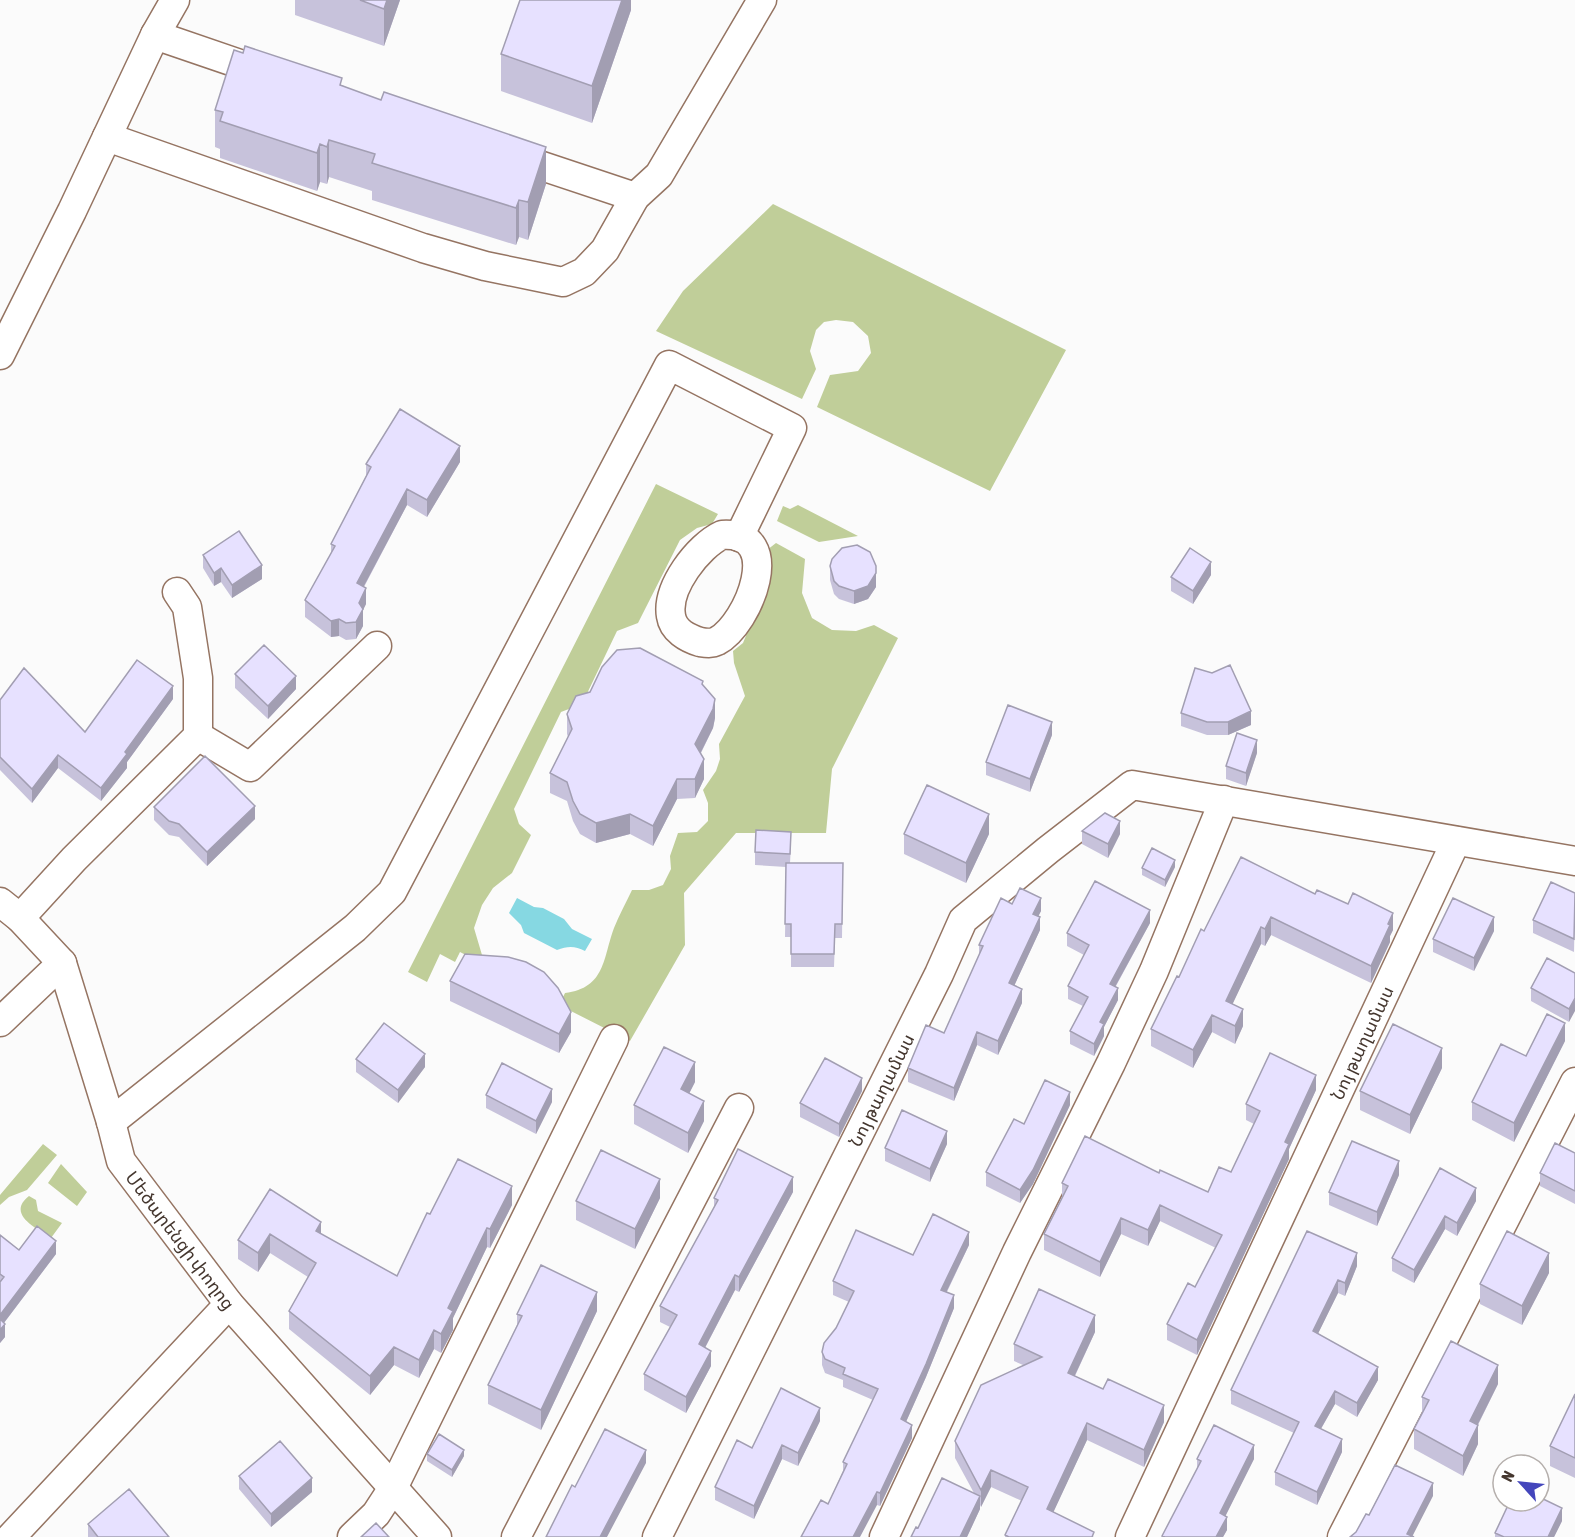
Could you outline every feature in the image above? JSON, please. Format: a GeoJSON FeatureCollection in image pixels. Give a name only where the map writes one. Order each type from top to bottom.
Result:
{"type":"FeatureCollection","features":[{"type":"Feature","properties":{"kind":"street"},"geometry":{"type":"LineString","coordinates":[[0,355],[155,35],[175,0]]}},
{"type":"Feature","properties":{"kind":"street"},"geometry":{"type":"LineString","coordinates":[[107,137],[423,248],[485,266],[563,282],[584,272],[605,250],[635,197],[659,175],[762,0]]}},
{"type":"Feature","properties":{"kind":"street"},"geometry":{"type":"LineString","coordinates":[[155,35],[289,80]]}},
{"type":"Feature","properties":{"kind":"street"},"geometry":{"type":"LineString","coordinates":[[490,148],[635,197]]}},
{"type":"Feature","properties":{"kind":"street"},"geometry":{"type":"LineString","coordinates":[[111,1122],[355,928],[392,892],[669,365],[792,428],[739,537]]}},
{"type":"Feature","properties":{"kind":"street"},"geometry":{"type":"LineString","coordinates":[[10,910],[74,859],[198,736],[198,678],[187,607],[177,592]]}},
{"type":"Feature","properties":{"kind":"street"},"geometry":{"type":"LineString","coordinates":[[198,736],[250,767],[378,646]]}},
{"type":"Feature","properties":{"kind":"street","name":"Նոյ թաղամաս"},"geometry":{"type":"LineString","coordinates":[[657,1537],[939,974],[963,920],[1132,785],[1575,861]]}},
{"type":"Feature","properties":{"kind":"street"},"geometry":{"type":"LineString","coordinates":[[884,1537],[1017,1252],[1149,982],[1224,800]]}},
{"type":"Feature","properties":{"kind":"street","name":"Նոյ թաղամաս"},"geometry":{"type":"LineString","coordinates":[[1130,1537],[1456,841]]}},
{"type":"Feature","properties":{"kind":"street","name":"Մեծարենցի փողոց"},"geometry":{"type":"LineString","coordinates":[[10,910],[62,963],[121,1161],[229,1304],[436,1537]]}},
{"type":"Feature","properties":{"kind":"street"},"geometry":{"type":"LineString","coordinates":[[0,1022],[62,963]]}},
{"type":"Feature","properties":{"kind":"street"},"geometry":{"type":"LineString","coordinates":[[352,1537],[376,1514],[393,1488],[614,1039]]}},
{"type":"Feature","properties":{"kind":"street"},"geometry":{"type":"LineString","coordinates":[[1342,1537],[1575,1082]]}},
{"type":"Feature","properties":{"kind":"street"},"geometry":{"type":"LineString","coordinates":[[516,1537],[739,1108]]}},
{"type":"Feature","properties":{"kind":"street"},"geometry":{"type":"LineString","coordinates":[[11,1537],[229,1304]]}},
{"type":"Feature","properties":{"kind":"green space"},"geometry":{"type":"Polygon","coordinates":[[[773,204],[1066,350],[990,491],[817,407],[830,375],[858,371],[871,353],[868,336],[853,322],[836,320],[824,322],[816,330],[810,351],[816,369],[802,399],[656,331],[683,291],[773,204]]]}},
{"type":"Feature","properties":{"kind":"green space"},"geometry":{"type":"Polygon","coordinates":[[[656,484],[718,514],[712,524],[697,528],[680,540],[638,623],[617,631],[582,704],[561,712],[514,809],[519,824],[531,835],[512,873],[493,888],[482,905],[474,928],[482,955],[479,962],[460,952],[455,962],[440,954],[427,982],[408,972],[656,484]]]}},
{"type":"Feature","properties":{"kind":"green space"},"geometry":{"type":"Polygon","coordinates":[[[798,505],[858,536],[819,542],[777,521],[783,506],[790,509],[798,505]]]}},
{"type":"Feature","properties":{"kind":"green space"},"geometry":{"type":"Polygon","coordinates":[[[776,543],[805,559],[802,593],[812,618],[832,630],[856,631],[874,625],[898,638],[832,769],[826,833],[736,833],[684,893],[685,945],[630,1041],[559,1005],[565,993],[578,990],[596,978],[601,970],[616,923],[632,890],[649,890],[663,885],[671,869],[670,856],[678,833],[697,832],[708,821],[708,803],[703,790],[716,771],[720,759],[719,744],[745,696],[734,663],[733,651],[743,643],[770,577],[767,550],[776,543]]]}},
{"type":"Feature","properties":{"kind":"green space"},"geometry":{"type":"Polygon","coordinates":[[[43,1144],[57,1155],[27,1190],[9,1197],[0,1205],[0,1195],[43,1144]]]}},
{"type":"Feature","properties":{"kind":"green space"},"geometry":{"type":"Polygon","coordinates":[[[61,1164],[87,1192],[77,1206],[48,1183],[61,1164]]]}},
{"type":"Feature","properties":{"kind":"green space"},"geometry":{"type":"Polygon","coordinates":[[[29,1196],[36,1200],[38,1211],[62,1223],[51,1238],[31,1225],[22,1215],[23,1203],[29,1196]]]}},
{"type":"Feature","properties":{"kind":"water"},"geometry":{"type":"Polygon","coordinates":[[[517,898],[564,919],[572,929],[592,939],[585,951],[571,947],[557,950],[524,933],[521,925],[509,913],[517,898]]]}},
{"type":"Feature","properties":{"kind":"building"},"geometry":{"type":"Polygon","coordinates":[[[360,0],[387,0],[384,9],[360,0]]]}},
{"type":"Feature","properties":{"kind":"building"},"geometry":{"type":"Polygon","coordinates":[[[520,0],[622,0],[592,86],[501,54],[520,0]]]}},
{"type":"Feature","properties":{"kind":"building"},"geometry":{"type":"Polygon","coordinates":[[[245,46],[342,78],[340,85],[381,100],[384,92],[546,147],[528,202],[519,200],[516,208],[372,163],[375,154],[329,140],[327,147],[320,144],[317,153],[220,121],[223,112],[215,110],[234,50],[243,53],[245,46]]]}},
{"type":"Feature","properties":{"kind":"building"},"geometry":{"type":"Polygon","coordinates":[[[400,409],[460,446],[427,500],[407,489],[357,583],[366,588],[359,603],[363,609],[356,622],[346,623],[339,619],[331,621],[305,600],[335,546],[331,544],[371,467],[366,464],[400,409]]]}},
{"type":"Feature","properties":{"kind":"building"},"geometry":{"type":"Polygon","coordinates":[[[239,531],[262,565],[232,585],[221,568],[214,573],[203,555],[239,531]]]}},
{"type":"Feature","properties":{"kind":"building"},"geometry":{"type":"Polygon","coordinates":[[[857,545],[870,552],[876,566],[876,573],[868,586],[854,591],[839,586],[834,581],[830,566],[832,559],[842,548],[857,545]]]}},
{"type":"Feature","properties":{"kind":"building"},"geometry":{"type":"Polygon","coordinates":[[[1190,548],[1211,562],[1193,591],[1171,577],[1190,548]]]}},
{"type":"Feature","properties":{"kind":"building"},"geometry":{"type":"Polygon","coordinates":[[[264,645],[296,676],[268,706],[235,674],[264,645]]]}},
{"type":"Feature","properties":{"kind":"building"},"geometry":{"type":"Polygon","coordinates":[[[640,648],[703,681],[702,684],[715,699],[713,709],[695,744],[704,759],[695,779],[677,779],[653,826],[630,814],[596,823],[580,814],[567,782],[550,773],[572,729],[567,714],[576,696],[590,692],[602,667],[617,650],[640,648]]]}},
{"type":"Feature","properties":{"kind":"building"},"geometry":{"type":"Polygon","coordinates":[[[137,660],[173,686],[101,788],[58,755],[32,789],[0,757],[0,700],[24,668],[85,732],[137,660]]]}},
{"type":"Feature","properties":{"kind":"building"},"geometry":{"type":"Polygon","coordinates":[[[1230,665],[1251,711],[1228,722],[1207,722],[1181,713],[1195,668],[1212,673],[1230,665]]]}},
{"type":"Feature","properties":{"kind":"building"},"geometry":{"type":"Polygon","coordinates":[[[1008,705],[1052,722],[1030,779],[986,762],[1008,705]]]}},
{"type":"Feature","properties":{"kind":"building"},"geometry":{"type":"Polygon","coordinates":[[[1237,733],[1257,740],[1246,773],[1226,766],[1237,733]]]}},
{"type":"Feature","properties":{"kind":"building"},"geometry":{"type":"Polygon","coordinates":[[[205,756],[255,806],[207,852],[179,824],[169,821],[154,807],[205,756]]]}},
{"type":"Feature","properties":{"kind":"building"},"geometry":{"type":"Polygon","coordinates":[[[927,785],[989,814],[966,863],[904,834],[927,785]]]}},
{"type":"Feature","properties":{"kind":"building"},"geometry":{"type":"Polygon","coordinates":[[[1105,813],[1120,821],[1108,844],[1082,831],[1105,813]]]}},
{"type":"Feature","properties":{"kind":"building"},"geometry":{"type":"Polygon","coordinates":[[[756,830],[791,832],[790,854],[755,852],[756,830]]]}},
{"type":"Feature","properties":{"kind":"building"},"geometry":{"type":"Polygon","coordinates":[[[1152,848],[1175,860],[1165,880],[1142,868],[1152,848]]]}},
{"type":"Feature","properties":{"kind":"building"},"geometry":{"type":"Polygon","coordinates":[[[1241,857],[1315,894],[1317,890],[1348,904],[1353,893],[1393,913],[1388,924],[1390,925],[1371,966],[1271,917],[1265,929],[1261,927],[1226,1001],[1243,1009],[1235,1026],[1212,1015],[1193,1050],[1151,1029],[1201,929],[1204,931],[1241,857]]]}},
{"type":"Feature","properties":{"kind":"building"},"geometry":{"type":"Polygon","coordinates":[[[786,863],[843,863],[842,924],[835,924],[834,954],[791,954],[791,924],[785,924],[786,863]]]}},
{"type":"Feature","properties":{"kind":"building"},"geometry":{"type":"Polygon","coordinates":[[[1095,881],[1150,910],[1110,984],[1118,988],[1100,1022],[1104,1024],[1094,1044],[1070,1031],[1088,997],[1068,986],[1089,945],[1067,933],[1095,881]]]}},
{"type":"Feature","properties":{"kind":"building"},"geometry":{"type":"Polygon","coordinates":[[[1551,882],[1575,893],[1574,939],[1533,920],[1551,882]]]}},
{"type":"Feature","properties":{"kind":"building"},"geometry":{"type":"Polygon","coordinates":[[[1020,888],[1041,898],[1033,914],[1040,917],[1009,983],[1022,989],[998,1041],[977,1032],[954,1088],[908,1068],[926,1025],[944,1033],[983,946],[979,945],[1001,898],[1012,904],[1020,888]]]}},
{"type":"Feature","properties":{"kind":"building"},"geometry":{"type":"Polygon","coordinates":[[[1453,898],[1494,917],[1474,958],[1433,939],[1453,898]]]}},
{"type":"Feature","properties":{"kind":"building"},"geometry":{"type":"Polygon","coordinates":[[[465,954],[508,957],[526,962],[544,972],[558,988],[571,1012],[559,1034],[450,981],[465,954]]]}},
{"type":"Feature","properties":{"kind":"building"},"geometry":{"type":"Polygon","coordinates":[[[1547,958],[1575,973],[1575,998],[1569,1009],[1531,988],[1547,958]]]}},
{"type":"Feature","properties":{"kind":"building"},"geometry":{"type":"Polygon","coordinates":[[[1547,1014],[1565,1023],[1514,1123],[1472,1102],[1501,1044],[1526,1056],[1547,1014]]]}},
{"type":"Feature","properties":{"kind":"building"},"geometry":{"type":"Polygon","coordinates":[[[384,1023],[425,1054],[398,1090],[356,1059],[384,1023]]]}},
{"type":"Feature","properties":{"kind":"building"},"geometry":{"type":"Polygon","coordinates":[[[1393,1024],[1442,1048],[1410,1115],[1360,1091],[1393,1024]]]}},
{"type":"Feature","properties":{"kind":"building"},"geometry":{"type":"Polygon","coordinates":[[[664,1047],[695,1062],[681,1089],[704,1101],[688,1133],[634,1105],[664,1047]]]}},
{"type":"Feature","properties":{"kind":"building"},"geometry":{"type":"Polygon","coordinates":[[[1270,1053],[1316,1075],[1285,1142],[1289,1144],[1197,1340],[1167,1324],[1188,1283],[1195,1287],[1222,1235],[1160,1205],[1148,1230],[1121,1218],[1100,1262],[1044,1234],[1068,1186],[1062,1183],[1085,1136],[1159,1173],[1160,1170],[1208,1192],[1219,1167],[1231,1172],[1260,1111],[1246,1104],[1270,1053]]]}},
{"type":"Feature","properties":{"kind":"building"},"geometry":{"type":"Polygon","coordinates":[[[825,1058],[862,1078],[839,1124],[800,1103],[825,1058]]]}},
{"type":"Feature","properties":{"kind":"building"},"geometry":{"type":"Polygon","coordinates":[[[502,1063],[552,1089],[536,1121],[486,1095],[502,1063]]]}},
{"type":"Feature","properties":{"kind":"building"},"geometry":{"type":"Polygon","coordinates":[[[1045,1080],[1070,1092],[1033,1170],[1020,1190],[986,1172],[1014,1119],[1024,1124],[1045,1080]]]}},
{"type":"Feature","properties":{"kind":"building"},"geometry":{"type":"Polygon","coordinates":[[[902,1110],[947,1131],[930,1169],[885,1148],[902,1110]]]}},
{"type":"Feature","properties":{"kind":"building"},"geometry":{"type":"Polygon","coordinates":[[[1352,1141],[1399,1161],[1377,1212],[1329,1192],[1352,1141]]]}},
{"type":"Feature","properties":{"kind":"building"},"geometry":{"type":"Polygon","coordinates":[[[1555,1143],[1575,1153],[1575,1191],[1540,1173],[1555,1143]]]}},
{"type":"Feature","properties":{"kind":"building"},"geometry":{"type":"Polygon","coordinates":[[[738,1149],[793,1177],[739,1277],[735,1275],[699,1344],[711,1351],[686,1397],[644,1374],[677,1315],[660,1306],[718,1200],[714,1198],[738,1149]]]}},
{"type":"Feature","properties":{"kind":"building"},"geometry":{"type":"Polygon","coordinates":[[[601,1150],[660,1179],[635,1229],[576,1201],[601,1150]]]}},
{"type":"Feature","properties":{"kind":"building"},"geometry":{"type":"Polygon","coordinates":[[[458,1159],[512,1186],[490,1229],[487,1228],[448,1308],[453,1311],[441,1334],[434,1330],[419,1360],[394,1347],[370,1376],[289,1311],[316,1263],[270,1234],[258,1253],[238,1240],[270,1189],[321,1222],[316,1231],[397,1276],[427,1213],[430,1214],[458,1159]]]}},
{"type":"Feature","properties":{"kind":"building"},"geometry":{"type":"Polygon","coordinates":[[[1440,1168],[1476,1188],[1457,1223],[1445,1216],[1414,1270],[1392,1258],[1440,1168]]]}},
{"type":"Feature","properties":{"kind":"building"},"geometry":{"type":"Polygon","coordinates":[[[933,1214],[969,1232],[941,1290],[954,1295],[901,1419],[912,1425],[880,1493],[877,1492],[853,1537],[801,1537],[821,1500],[828,1504],[847,1464],[843,1462],[878,1389],[843,1374],[845,1368],[825,1359],[822,1352],[824,1343],[836,1328],[854,1291],[833,1281],[856,1230],[913,1255],[933,1214]]]}},
{"type":"Feature","properties":{"kind":"building"},"geometry":{"type":"Polygon","coordinates":[[[37,1226],[56,1241],[0,1315],[0,1282],[4,1277],[0,1274],[0,1235],[19,1250],[37,1226]]]}},
{"type":"Feature","properties":{"kind":"building"},"geometry":{"type":"Polygon","coordinates":[[[1307,1231],[1357,1253],[1345,1283],[1338,1280],[1313,1331],[1378,1367],[1357,1403],[1335,1391],[1315,1426],[1342,1439],[1317,1492],[1275,1472],[1299,1422],[1231,1390],[1307,1231]]]}},
{"type":"Feature","properties":{"kind":"building"},"geometry":{"type":"Polygon","coordinates":[[[1507,1231],[1549,1253],[1522,1306],[1480,1284],[1507,1231]]]}},
{"type":"Feature","properties":{"kind":"building"},"geometry":{"type":"Polygon","coordinates":[[[541,1265],[597,1292],[541,1410],[488,1385],[522,1316],[517,1314],[541,1265]]]}},
{"type":"Feature","properties":{"kind":"building"},"geometry":{"type":"Polygon","coordinates":[[[1039,1289],[1095,1315],[1068,1373],[1103,1389],[1108,1379],[1164,1405],[1144,1450],[1087,1423],[1047,1509],[1094,1532],[1092,1537],[1009,1537],[1005,1535],[1028,1487],[991,1470],[981,1490],[955,1441],[981,1385],[1042,1357],[1014,1344],[1039,1289]]]}},
{"type":"Feature","properties":{"kind":"building"},"geometry":{"type":"Polygon","coordinates":[[[0,1319],[5,1324],[0,1330],[0,1319]]]}},
{"type":"Feature","properties":{"kind":"building"},"geometry":{"type":"Polygon","coordinates":[[[1451,1341],[1498,1365],[1470,1421],[1478,1425],[1463,1456],[1414,1429],[1429,1400],[1422,1397],[1451,1341]]]}},
{"type":"Feature","properties":{"kind":"building"},"geometry":{"type":"Polygon","coordinates":[[[781,1388],[820,1408],[798,1453],[782,1445],[754,1506],[715,1487],[737,1440],[752,1448],[781,1388]]]}},
{"type":"Feature","properties":{"kind":"building"},"geometry":{"type":"Polygon","coordinates":[[[1575,1394],[1575,1458],[1550,1446],[1575,1394]]]}},
{"type":"Feature","properties":{"kind":"building"},"geometry":{"type":"Polygon","coordinates":[[[1214,1425],[1254,1445],[1220,1513],[1227,1517],[1216,1537],[1162,1536],[1201,1461],[1197,1459],[1214,1425]]]}},
{"type":"Feature","properties":{"kind":"building"},"geometry":{"type":"Polygon","coordinates":[[[605,1429],[646,1450],[600,1537],[546,1537],[572,1485],[575,1487],[605,1429]]]}},
{"type":"Feature","properties":{"kind":"building"},"geometry":{"type":"Polygon","coordinates":[[[439,1434],[464,1450],[452,1470],[427,1454],[439,1434]]]}},
{"type":"Feature","properties":{"kind":"building"},"geometry":{"type":"Polygon","coordinates":[[[280,1441],[312,1478],[271,1514],[239,1476],[280,1441]]]}},
{"type":"Feature","properties":{"kind":"building"},"geometry":{"type":"Polygon","coordinates":[[[1395,1465],[1433,1483],[1407,1534],[1414,1537],[1350,1537],[1356,1532],[1366,1514],[1369,1515],[1395,1465]]]}},
{"type":"Feature","properties":{"kind":"building"},"geometry":{"type":"Polygon","coordinates":[[[942,1478],[980,1496],[960,1537],[911,1537],[916,1527],[918,1528],[942,1478]]]}},
{"type":"Feature","properties":{"kind":"building"},"geometry":{"type":"Polygon","coordinates":[[[129,1489],[169,1537],[98,1537],[88,1524],[129,1489]]]}},
{"type":"Feature","properties":{"kind":"building"},"geometry":{"type":"Polygon","coordinates":[[[1551,1503],[1562,1508],[1548,1537],[1504,1537],[1495,1533],[1504,1513],[1551,1513],[1551,1503]]]}},
{"type":"Feature","properties":{"kind":"building"},"geometry":{"type":"Polygon","coordinates":[[[376,1523],[389,1537],[361,1537],[376,1523]]]}}]}
